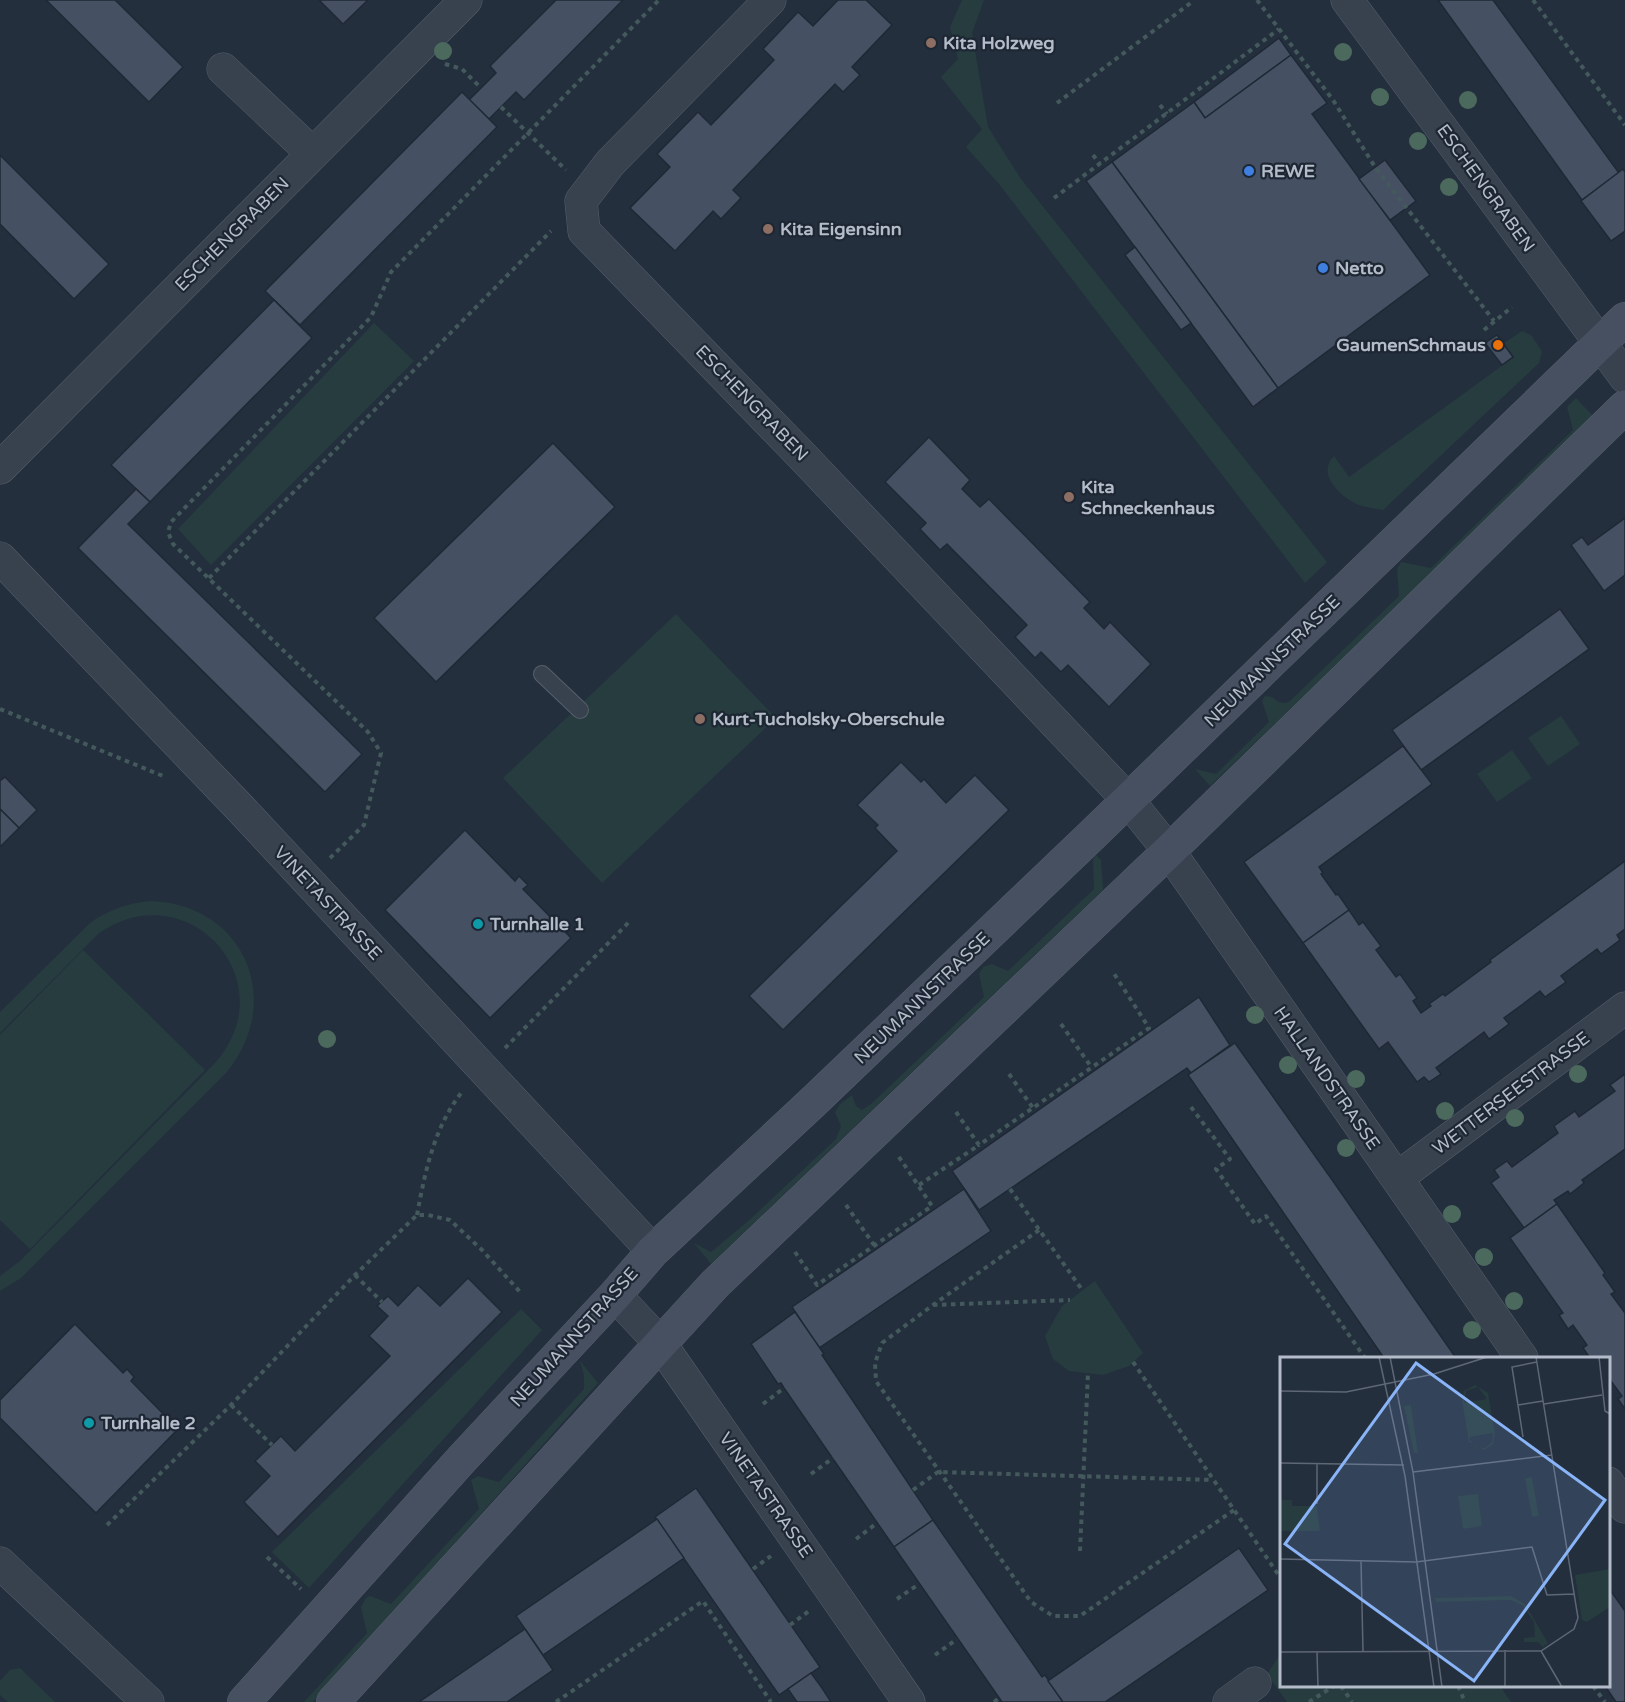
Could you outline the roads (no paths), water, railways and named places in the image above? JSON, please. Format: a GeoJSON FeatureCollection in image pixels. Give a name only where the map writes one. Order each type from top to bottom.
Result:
{"type":"FeatureCollection","features":[{"type":"Feature","properties":{"kind":"street","name":"ESCHENGRABEN"},"geometry":{"type":"LineString","coordinates":[[0,468],[466,0]]}},
{"type":"Feature","properties":{"kind":"street","name":"ESCHENGRABEN"},"geometry":{"type":"LineString","coordinates":[[770,0],[609,163],[584,196],[584,231],[806,460],[1128,800]]}},
{"type":"Feature","properties":{"kind":"street","name":"ESCHENGRABEN"},"geometry":{"type":"LineString","coordinates":[[1347,0],[1625,377]]}},
{"type":"Feature","properties":{"kind":"street"},"geometry":{"type":"LineString","coordinates":[[222,69],[312,153]]}},
{"type":"Feature","properties":{"kind":"street","name":"NEUMANNSTRASSE"},"geometry":{"type":"LineString","coordinates":[[244,1702],[461,1460],[653,1251],[830,1086],[1625,319]]}},
{"type":"Feature","properties":{"kind":"street"},"geometry":{"type":"LineString","coordinates":[[333,1702],[727,1272],[1169,851],[1625,408]]}},
{"type":"Feature","properties":{"kind":"street","name":"VINETASTRASSE"},"geometry":{"type":"LineString","coordinates":[[0,558],[308,881],[653,1251]]}},
{"type":"Feature","properties":{"kind":"street","name":"HALLANDSTRASSE"},"geometry":{"type":"LineString","coordinates":[[1128,800],[1169,851],[1521,1357]]}},
{"type":"Feature","properties":{"kind":"street","name":"WETTERSEESTRASSE"},"geometry":{"type":"LineString","coordinates":[[1397,1178],[1625,1008]]}},
{"type":"Feature","properties":{"kind":"street","name":"VINETASTRASSE"},"geometry":{"type":"LineString","coordinates":[[615,1295],[660,1343],[909,1702]]}},
{"type":"Feature","properties":{"kind":"street"},"geometry":{"type":"LineString","coordinates":[[1610,1486],[1625,1507]]}},
{"type":"Feature","properties":{"kind":"street"},"geometry":{"type":"LineString","coordinates":[[0,1563],[148,1702]]}},
{"type":"Feature","properties":{"kind":"street"},"geometry":{"type":"LineString","coordinates":[[1229,1702],[1255,1683]]}},
{"type":"Feature","properties":{"kind":"lane"},"geometry":{"type":"LineString","coordinates":[[542,674],[580,710]]}},
{"type":"Feature","properties":{"kind":"place","name":"Kita Holzweg"},"geometry":{"type":"Point","coordinates":[931,43]}},
{"type":"Feature","properties":{"kind":"place","name":"REWE"},"geometry":{"type":"Point","coordinates":[1249,171]}},
{"type":"Feature","properties":{"kind":"place","name":"Kita Eigensinn"},"geometry":{"type":"Point","coordinates":[768,229]}},
{"type":"Feature","properties":{"kind":"place","name":"Netto"},"geometry":{"type":"Point","coordinates":[1323,268]}},
{"type":"Feature","properties":{"kind":"place","name":"GaumenSchmaus"},"geometry":{"type":"Point","coordinates":[1498,345]}},
{"type":"Feature","properties":{"kind":"place","name":"Kita Schneckenhaus"},"geometry":{"type":"Point","coordinates":[1069,497]}},
{"type":"Feature","properties":{"kind":"place","name":"Kurt-Tucholsky-Oberschule"},"geometry":{"type":"Point","coordinates":[700,719]}},
{"type":"Feature","properties":{"kind":"place","name":"Turnhalle 1"},"geometry":{"type":"Point","coordinates":[478,924]}},
{"type":"Feature","properties":{"kind":"place","name":"Turnhalle 2"},"geometry":{"type":"Point","coordinates":[89,1423]}}]}
